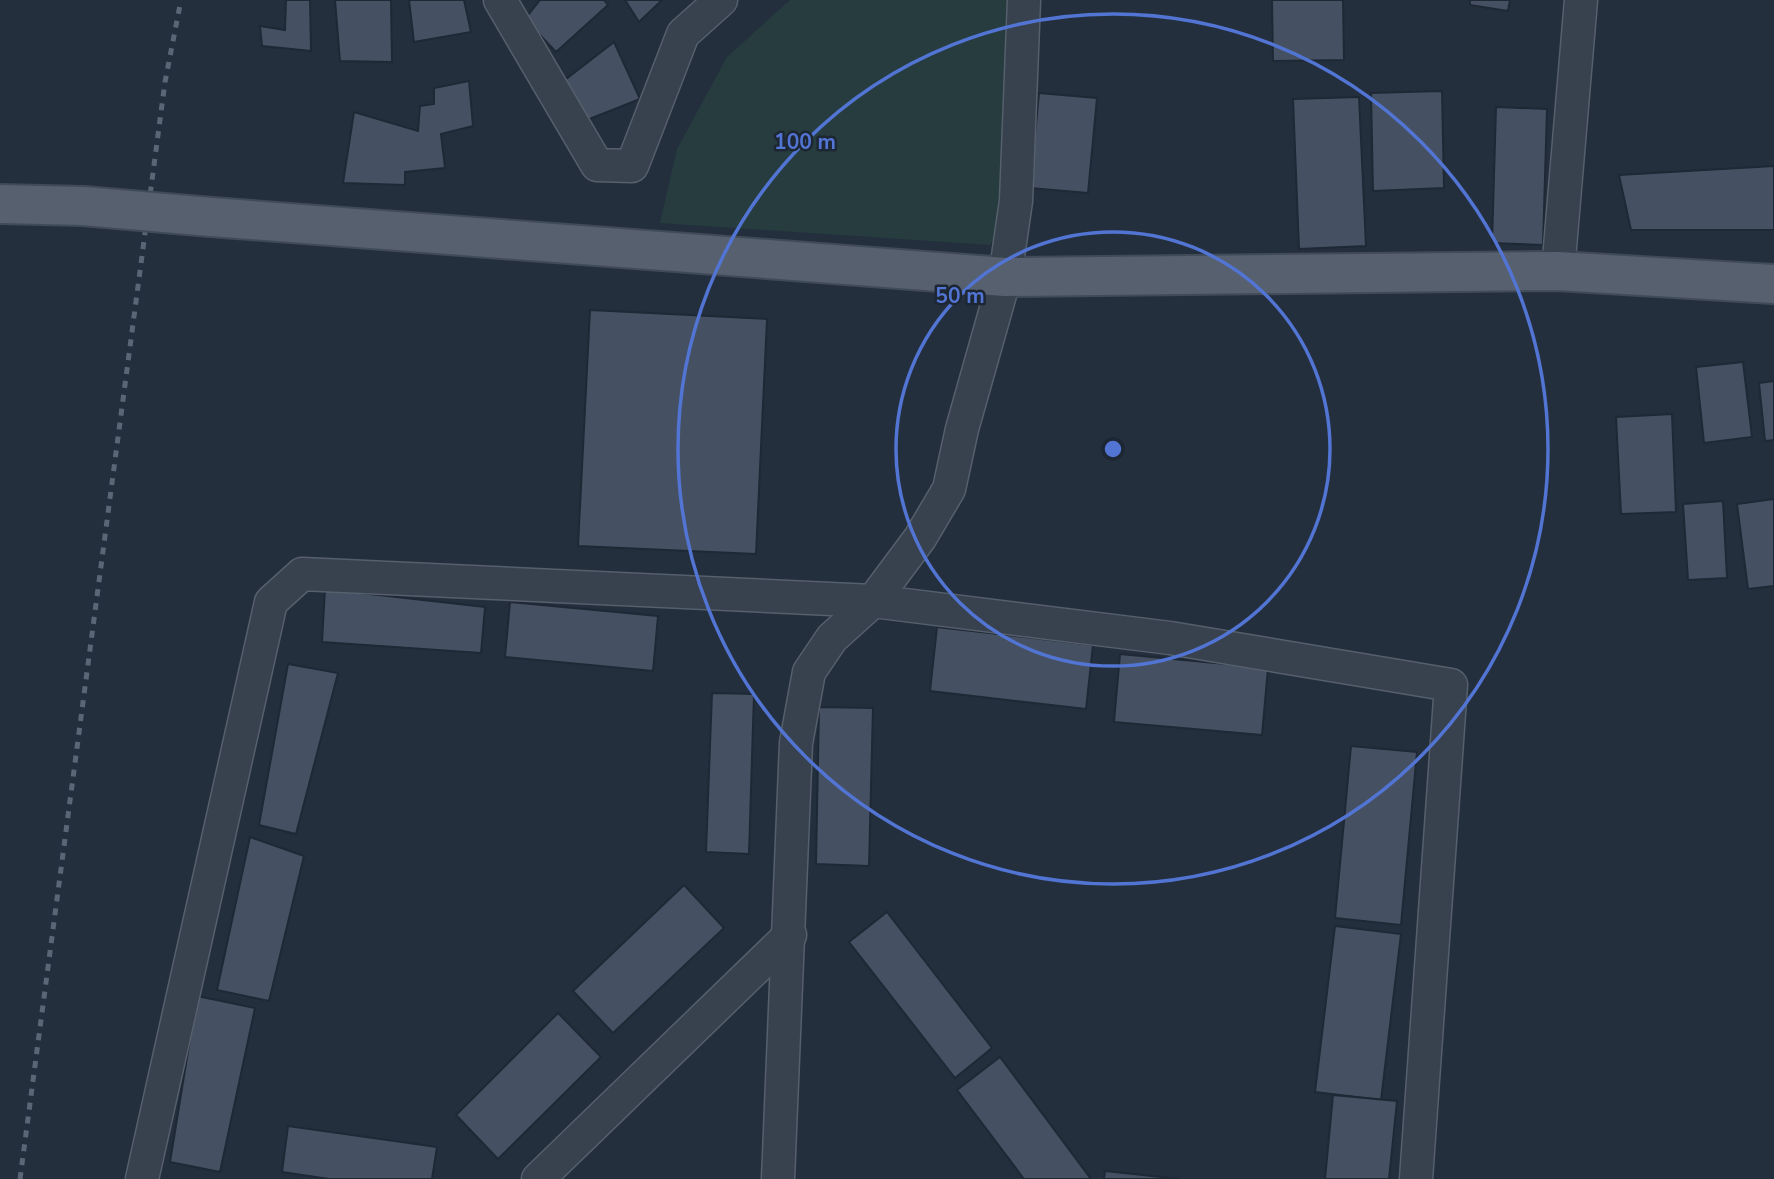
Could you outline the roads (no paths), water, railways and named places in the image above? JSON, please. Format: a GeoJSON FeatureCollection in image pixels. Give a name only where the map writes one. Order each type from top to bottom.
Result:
{"type":"FeatureCollection","features":[{"type":"Feature","properties":{"kind":"main road"},"geometry":{"type":"LineString","coordinates":[[0,204],[83,206],[991,276],[1558,271],[1774,284]]}},
{"type":"Feature","properties":{"kind":"street"},"geometry":{"type":"LineString","coordinates":[[500,0],[597,165],[632,166],[683,34],[721,0]]}},
{"type":"Feature","properties":{"kind":"street"},"geometry":{"type":"LineString","coordinates":[[778,1179],[796,743],[808,672],[832,638],[873,601],[920,538],[948,489],[991,276],[1016,201],[1024,0]]}},
{"type":"Feature","properties":{"kind":"street"},"geometry":{"type":"LineString","coordinates":[[1558,271],[1581,0]]}},
{"type":"Feature","properties":{"kind":"street"},"geometry":{"type":"LineString","coordinates":[[148,1178],[271,602],[302,573],[873,601],[1170,638],[1451,685],[1416,1179]]}},
{"type":"Feature","properties":{"kind":"street"},"geometry":{"type":"LineString","coordinates":[[538,1179],[790,935]]}},
{"type":"Feature","properties":{"kind":"railway"},"geometry":{"type":"LineString","coordinates":[[20,1179],[165,82],[181,0]]}}]}
